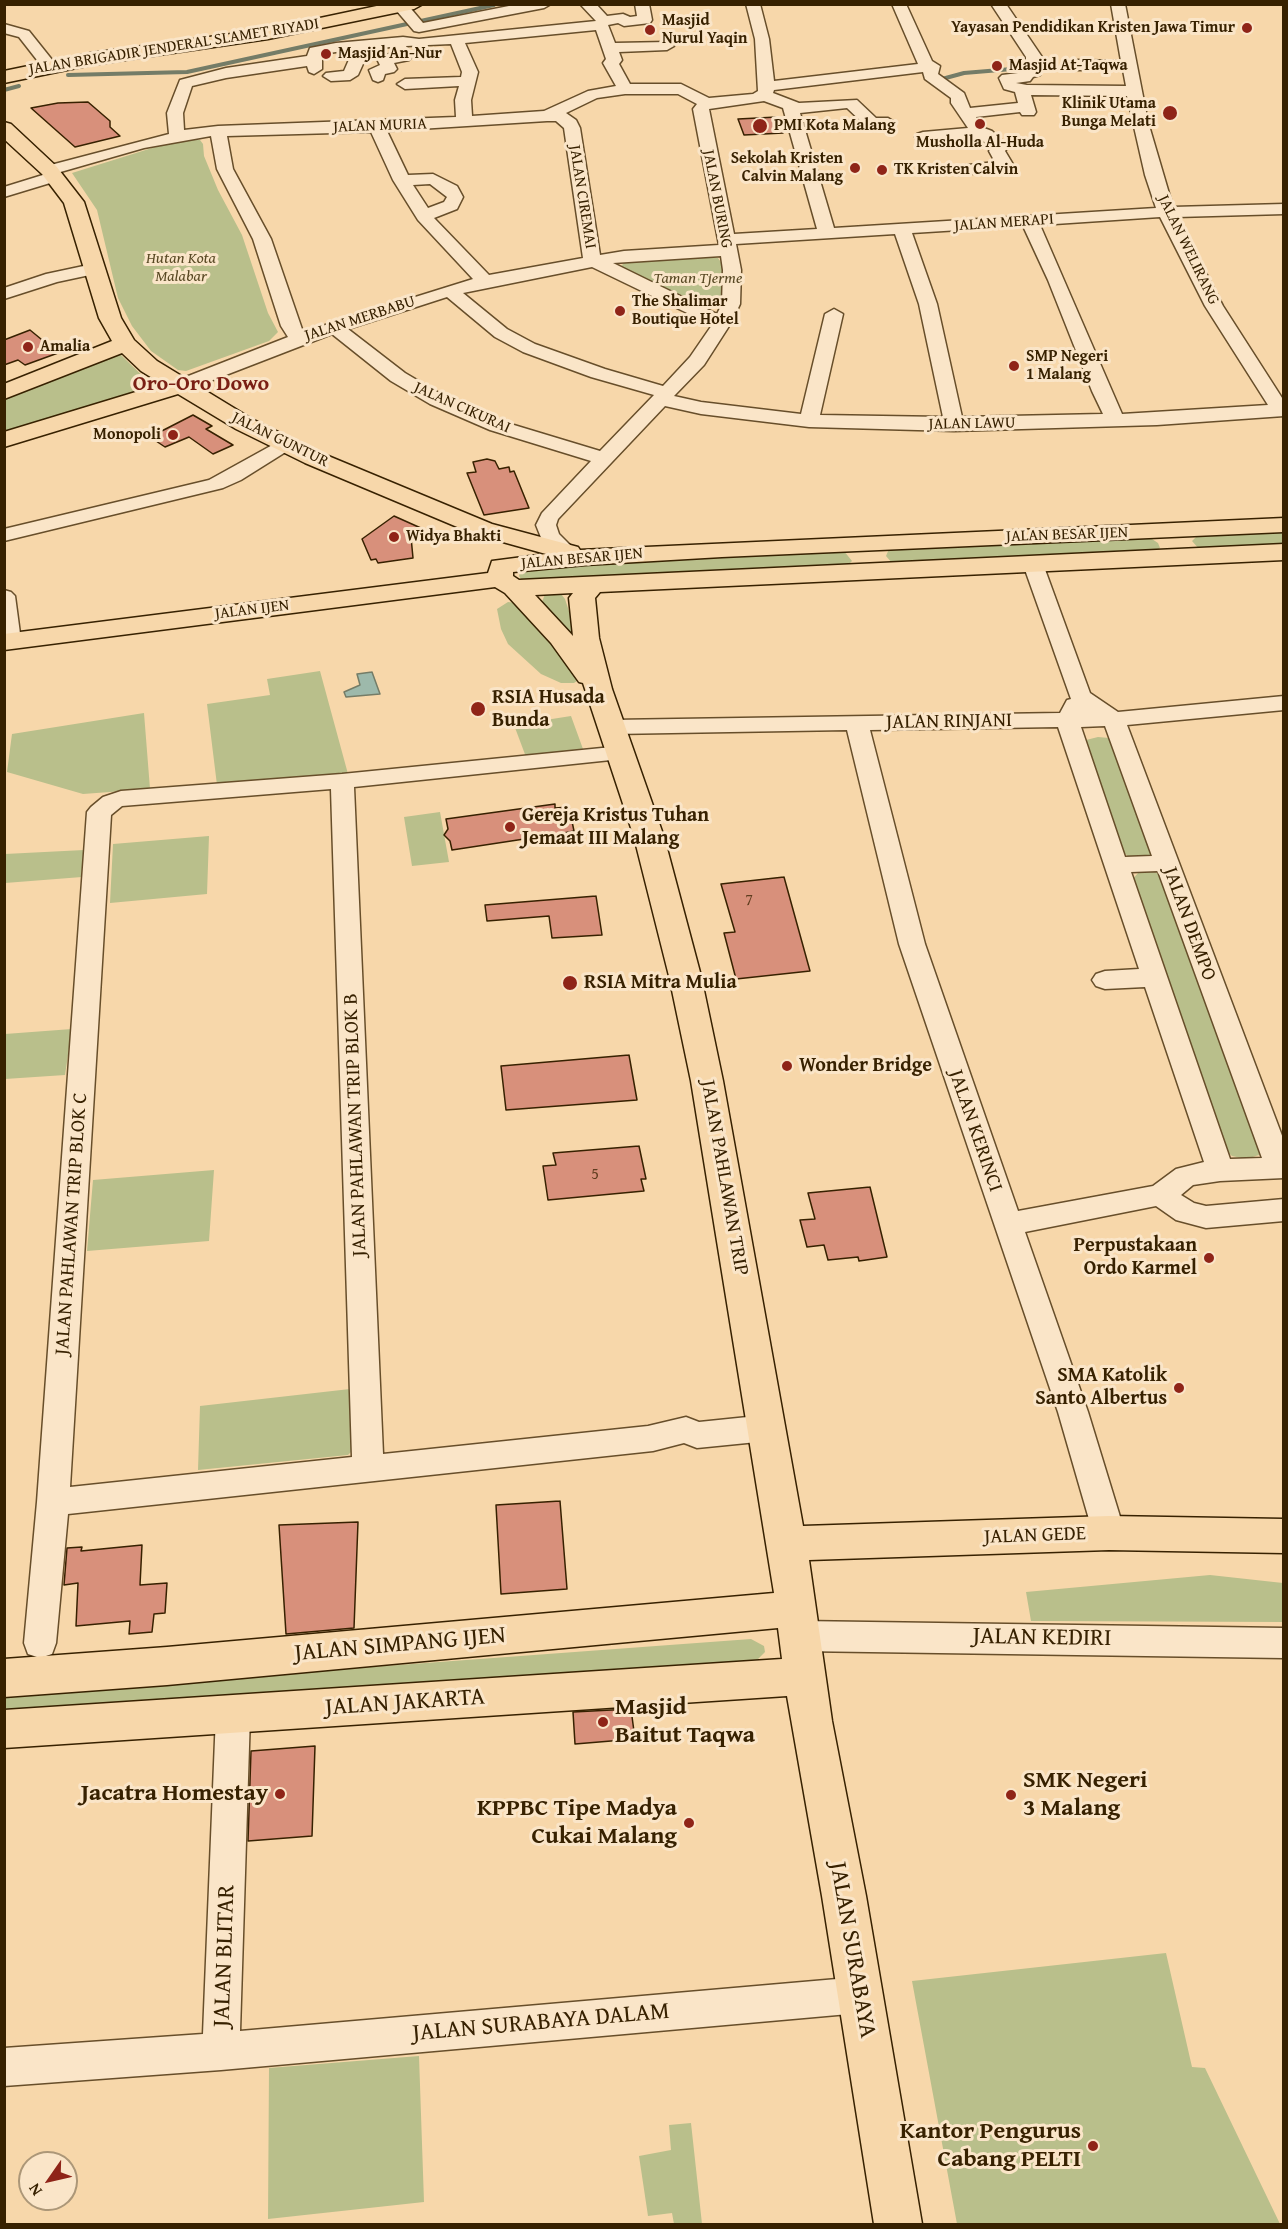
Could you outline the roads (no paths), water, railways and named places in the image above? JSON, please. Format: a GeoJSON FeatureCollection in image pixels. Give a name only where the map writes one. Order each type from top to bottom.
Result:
{"type":"FeatureCollection","features":[{"type":"Feature","properties":{"kind":"main road","name":"JALAN BRIGADIR JENDERAL SLAMET RIYADI"},"geometry":{"type":"LineString","coordinates":[[4,76],[50,66],[226,41],[410,27]]}},
{"type":"Feature","properties":{"kind":"main road","name":"JALAN GUNTUR"},"geometry":{"type":"LineString","coordinates":[[4,128],[51,173],[74,202],[80,215],[93,269],[110,318],[125,344],[149,366],[244,424],[285,444],[483,529],[575,554]]}},
{"type":"Feature","properties":{"kind":"main road"},"geometry":{"type":"LineString","coordinates":[[4,392],[125,344]]}},
{"type":"Feature","properties":{"kind":"main road","name":"JALAN MERBABU"},"geometry":{"type":"LineString","coordinates":[[4,440],[180,386]]}},
{"type":"Feature","properties":{"kind":"main road","name":"JALAN BESAR IJEN"},"geometry":{"type":"LineString","coordinates":[[505,578],[575,554],[1284,525]]}},
{"type":"Feature","properties":{"kind":"main road","name":"JALAN PAHLAWAN TRIP"},"geometry":{"type":"LineString","coordinates":[[483,529],[505,578],[560,637],[598,689]]}},
{"type":"Feature","properties":{"kind":"main road"},"geometry":{"type":"LineString","coordinates":[[1168,531],[1181,557]]}},
{"type":"Feature","properties":{"kind":"main road"},"geometry":{"type":"LineString","coordinates":[[862,544],[868,571]]}},
{"type":"Feature","properties":{"kind":"main road","name":"JALAN BESAR IJEN"},"geometry":{"type":"LineString","coordinates":[[505,578],[593,583],[1284,552]]}},
{"type":"Feature","properties":{"kind":"main road","name":"JALAN IJEN"},"geometry":{"type":"LineString","coordinates":[[7,641],[505,578]]}},
{"type":"Feature","properties":{"kind":"main road","name":"JALAN PAHLAWAN TRIP"},"geometry":{"type":"LineString","coordinates":[[593,583],[582,598],[582,613],[598,689],[618,740],[649,837],[694,1017],[787,1544],[800,1640]]}},
{"type":"Feature","properties":{"kind":"main road","name":"JALAN GEDE"},"geometry":{"type":"LineString","coordinates":[[787,1544],[1109,1533],[1284,1536]]}},
{"type":"Feature","properties":{"kind":"main road","name":"JALAN SIMPANG IJEN"},"geometry":{"type":"LineString","coordinates":[[4,1677],[167,1666],[800,1640]]}},
{"type":"Feature","properties":{"kind":"main road","name":"JALAN JAKARTA"},"geometry":{"type":"LineString","coordinates":[[4,1729],[233,1715],[800,1640]]}},
{"type":"Feature","properties":{"kind":"main road","name":"JALAN SURABAYA"},"geometry":{"type":"LineString","coordinates":[[800,1640],[898,2224]]}},
{"type":"Feature","properties":{"kind":"street"},"geometry":{"type":"LineString","coordinates":[[177,136],[174,122],[182,91],[185,83],[193,80],[264,66],[314,64],[315,51],[356,46],[410,27],[544,4]]}},
{"type":"Feature","properties":{"kind":"street"},"geometry":{"type":"LineString","coordinates":[[578,4],[589,26]]}},
{"type":"Feature","properties":{"kind":"street"},"geometry":{"type":"LineString","coordinates":[[586,4],[604,21],[623,18],[624,22],[645,20],[642,4]]}},
{"type":"Feature","properties":{"kind":"street"},"geometry":{"type":"LineString","coordinates":[[753,4],[762,39],[765,90]]}},
{"type":"Feature","properties":{"kind":"street"},"geometry":{"type":"LineString","coordinates":[[898,4],[930,66],[930,76],[959,96],[959,103],[980,132],[1000,147],[997,151],[1006,166],[957,170]]}},
{"type":"Feature","properties":{"kind":"street"},"geometry":{"type":"LineString","coordinates":[[998,4],[1030,59],[1035,72],[1025,74],[1025,78],[1007,78],[1010,86],[1027,90],[1135,91]]}},
{"type":"Feature","properties":{"kind":"street","name":"JALAN WELIRANG"},"geometry":{"type":"LineString","coordinates":[[1118,4],[1153,175],[1166,212],[1214,306],[1282,410]]}},
{"type":"Feature","properties":{"kind":"street"},"geometry":{"type":"LineString","coordinates":[[410,27],[456,39],[589,26],[602,27],[614,60],[611,63],[625,89]]}},
{"type":"Feature","properties":{"kind":"street"},"geometry":{"type":"LineString","coordinates":[[378,77],[377,70],[389,69],[385,59],[404,57],[410,27]]}},
{"type":"Feature","properties":{"kind":"street"},"geometry":{"type":"LineString","coordinates":[[4,28],[24,34],[50,66]]}},
{"type":"Feature","properties":{"kind":"street"},"geometry":{"type":"LineString","coordinates":[[1002,38],[1015,57],[1030,59]]}},
{"type":"Feature","properties":{"kind":"street"},"geometry":{"type":"LineString","coordinates":[[456,39],[470,72],[466,81],[464,122]]}},
{"type":"Feature","properties":{"kind":"street"},"geometry":{"type":"LineString","coordinates":[[331,76],[350,75],[359,55],[356,46]]}},
{"type":"Feature","properties":{"kind":"street"},"geometry":{"type":"LineString","coordinates":[[610,48],[667,46]]}},
{"type":"Feature","properties":{"kind":"street"},"geometry":{"type":"LineString","coordinates":[[1078,65],[1131,66]]}},
{"type":"Feature","properties":{"kind":"street"},"geometry":{"type":"LineString","coordinates":[[264,66],[272,83]]}},
{"type":"Feature","properties":{"kind":"street"},"geometry":{"type":"LineString","coordinates":[[706,102],[747,99],[765,90],[905,72],[930,66]]}},
{"type":"Feature","properties":{"kind":"street"},"geometry":{"type":"LineString","coordinates":[[408,87],[466,81]]}},
{"type":"Feature","properties":{"kind":"street"},"geometry":{"type":"LineString","coordinates":[[182,91],[223,88]]}},
{"type":"Feature","properties":{"kind":"street","name":"JALAN MURIA"},"geometry":{"type":"LineString","coordinates":[[4,192],[51,173],[177,136],[218,131],[377,127],[547,116],[594,94],[625,89],[681,89],[706,102]]}},
{"type":"Feature","properties":{"kind":"street"},"geometry":{"type":"LineString","coordinates":[[765,90],[790,106],[827,234]]}},
{"type":"Feature","properties":{"kind":"street"},"geometry":{"type":"LineString","coordinates":[[999,111],[998,108],[1028,110],[1023,92],[1027,90]]}},
{"type":"Feature","properties":{"kind":"street","name":"JALAN BURING"},"geometry":{"type":"LineString","coordinates":[[575,554],[549,536],[546,525],[549,517],[697,361],[722,323],[731,303],[732,270],[701,112],[706,102]]}},
{"type":"Feature","properties":{"kind":"street"},"geometry":{"type":"LineString","coordinates":[[790,106],[848,102],[872,123],[888,123]]}},
{"type":"Feature","properties":{"kind":"street"},"geometry":{"type":"LineString","coordinates":[[965,113],[999,111]]}},
{"type":"Feature","properties":{"kind":"street"},"geometry":{"type":"LineString","coordinates":[[923,138],[1008,131],[999,111]]}},
{"type":"Feature","properties":{"kind":"street","name":"JALAN CIREMAI"},"geometry":{"type":"LineString","coordinates":[[547,116],[560,116],[570,123],[572,128],[592,260],[722,323]]}},
{"type":"Feature","properties":{"kind":"street"},"geometry":{"type":"LineString","coordinates":[[377,127],[401,180],[424,216],[446,242],[485,280]]}},
{"type":"Feature","properties":{"kind":"street"},"geometry":{"type":"LineString","coordinates":[[218,131],[225,169],[262,239],[290,326],[299,339]]}},
{"type":"Feature","properties":{"kind":"street"},"geometry":{"type":"LineString","coordinates":[[401,180],[433,179],[451,190],[455,197],[451,205],[424,216]]}},
{"type":"Feature","properties":{"kind":"street","name":"JALAN MERAPI"},"geometry":{"type":"LineString","coordinates":[[726,245],[827,234],[1166,212],[1284,209]]}},
{"type":"Feature","properties":{"kind":"street"},"geometry":{"type":"LineString","coordinates":[[1030,222],[1057,280],[1101,391],[1116,420]]}},
{"type":"Feature","properties":{"kind":"street"},"geometry":{"type":"LineString","coordinates":[[902,230],[928,304],[954,425]]}},
{"type":"Feature","properties":{"kind":"street","name":"JALAN MERBABU"},"geometry":{"type":"LineString","coordinates":[[180,386],[299,339],[485,280],[592,260],[726,245]]}},
{"type":"Feature","properties":{"kind":"street"},"geometry":{"type":"LineString","coordinates":[[4,294],[52,278],[93,269]]}},
{"type":"Feature","properties":{"kind":"street","name":"JALAN LAWU"},"geometry":{"type":"LineString","coordinates":[[449,290],[501,333],[529,348],[664,396],[747,415],[809,421],[954,425],[1116,420],[1282,410]]}},
{"type":"Feature","properties":{"kind":"street"},"geometry":{"type":"LineString","coordinates":[[809,421],[834,314]]}},
{"type":"Feature","properties":{"kind":"street","name":"JALAN CIKURAI"},"geometry":{"type":"LineString","coordinates":[[334,327],[398,377],[437,400],[497,426],[605,459]]}},
{"type":"Feature","properties":{"kind":"street"},"geometry":{"type":"LineString","coordinates":[[4,535],[216,484],[234,476],[285,444]]}},
{"type":"Feature","properties":{"kind":"street"},"geometry":{"type":"LineString","coordinates":[[1033,564],[1080,696],[1113,719]]}},
{"type":"Feature","properties":{"kind":"street"},"geometry":{"type":"LineString","coordinates":[[4,596],[7,641]]}},
{"type":"Feature","properties":{"kind":"street"},"geometry":{"type":"LineString","coordinates":[[1080,696],[1067,720],[1220,1170]]}},
{"type":"Feature","properties":{"kind":"street","name":"JALAN RINJANI"},"geometry":{"type":"LineString","coordinates":[[105,807],[121,798],[342,781],[618,740],[857,724],[1113,719],[1284,703]]}},
{"type":"Feature","properties":{"kind":"street","name":"JALAN DEMPO"},"geometry":{"type":"LineString","coordinates":[[1113,719],[1281,1166]]}},
{"type":"Feature","properties":{"kind":"street","name":"JALAN KERINCI"},"geometry":{"type":"LineString","coordinates":[[857,724],[912,944],[1073,1412],[1109,1533]]}},
{"type":"Feature","properties":{"kind":"street","name":"JALAN PAHLAWAN TRIP BLOK B"},"geometry":{"type":"LineString","coordinates":[[342,781],[368,1469]]}},
{"type":"Feature","properties":{"kind":"street","name":"JALAN PAHLAWAN TRIP BLOK C"},"geometry":{"type":"LineString","coordinates":[[40,1642],[53,1502],[98,818],[105,807]]}},
{"type":"Feature","properties":{"kind":"street"},"geometry":{"type":"LineString","coordinates":[[1117,865],[1167,863]]}},
{"type":"Feature","properties":{"kind":"street"},"geometry":{"type":"LineString","coordinates":[[1104,980],[1156,977]]}},
{"type":"Feature","properties":{"kind":"street"},"geometry":{"type":"LineString","coordinates":[[1007,1224],[1160,1195],[1186,1176],[1220,1170],[1281,1166]]}},
{"type":"Feature","properties":{"kind":"street"},"geometry":{"type":"LineString","coordinates":[[1160,1195],[1186,1212],[1206,1217],[1284,1210]]}},
{"type":"Feature","properties":{"kind":"street"},"geometry":{"type":"LineString","coordinates":[[53,1502],[652,1438],[660,1444],[689,1441],[697,1434],[767,1428]]}},
{"type":"Feature","properties":{"kind":"street","name":"JALAN KEDIRI"},"geometry":{"type":"LineString","coordinates":[[800,1640],[1284,1643]]}},
{"type":"Feature","properties":{"kind":"street","name":"JALAN BLITAR"},"geometry":{"type":"LineString","coordinates":[[4,2067],[221,2051],[233,1715]]}},
{"type":"Feature","properties":{"kind":"street","name":"JALAN SURABAYA DALAM"},"geometry":{"type":"LineString","coordinates":[[221,2051],[860,1995]]}},
{"type":"Feature","properties":{"kind":"waterway"},"geometry":{"type":"LineString","coordinates":[[68,75],[187,72],[494,5]]}},
{"type":"Feature","properties":{"kind":"waterway"},"geometry":{"type":"LineString","coordinates":[[942,79],[964,73],[1012,69],[1030,56]]}},
{"type":"Feature","properties":{"kind":"waterway"},"geometry":{"type":"LineString","coordinates":[[4,90],[19,86]]}},
{"type":"Feature","properties":{"kind":"place","name":"Yayasan Pendidikan Kristen Jawa Timur"},"geometry":{"type":"Point","coordinates":[1247,28]}},
{"type":"Feature","properties":{"kind":"place","name":"Masjid Nurul Yaqin"},"geometry":{"type":"Point","coordinates":[650,30]}},
{"type":"Feature","properties":{"kind":"place","name":"Masjid An-Nur"},"geometry":{"type":"Point","coordinates":[326,54]}},
{"type":"Feature","properties":{"kind":"place","name":"Masjid At-Taqwa"},"geometry":{"type":"Point","coordinates":[997,66]}},
{"type":"Feature","properties":{"kind":"place","name":"Klinik Utama Bunga Melati"},"geometry":{"type":"Point","coordinates":[1170,113]}},
{"type":"Feature","properties":{"kind":"place","name":"Musholla Al-Huda"},"geometry":{"type":"Point","coordinates":[980,124]}},
{"type":"Feature","properties":{"kind":"place","name":"PMI Kota Malang"},"geometry":{"type":"Point","coordinates":[760,126]}},
{"type":"Feature","properties":{"kind":"place","name":"Sekolah Kristen Calvin Malang"},"geometry":{"type":"Point","coordinates":[855,168]}},
{"type":"Feature","properties":{"kind":"place","name":"TK Kristen Calvin"},"geometry":{"type":"Point","coordinates":[882,170]}},
{"type":"Feature","properties":{"kind":"place","name":"The Shalimar Boutique Hotel"},"geometry":{"type":"Point","coordinates":[620,311]}},
{"type":"Feature","properties":{"kind":"place","name":"Amalia"},"geometry":{"type":"Point","coordinates":[28,347]}},
{"type":"Feature","properties":{"kind":"place","name":"SMP Negeri 1 Malang"},"geometry":{"type":"Point","coordinates":[1014,366]}},
{"type":"Feature","properties":{"kind":"place","name":"Monopoli"},"geometry":{"type":"Point","coordinates":[173,435]}},
{"type":"Feature","properties":{"kind":"place","name":"Widya Bhakti"},"geometry":{"type":"Point","coordinates":[394,537]}},
{"type":"Feature","properties":{"kind":"place","name":"RSIA Husada Bunda"},"geometry":{"type":"Point","coordinates":[478,709]}},
{"type":"Feature","properties":{"kind":"place","name":"Gereja Kristus Tuhan Jemaat III Malang"},"geometry":{"type":"Point","coordinates":[510,827]}},
{"type":"Feature","properties":{"kind":"place","name":"RSIA Mitra Mulia"},"geometry":{"type":"Point","coordinates":[570,983]}},
{"type":"Feature","properties":{"kind":"place","name":"Wonder Bridge"},"geometry":{"type":"Point","coordinates":[787,1066]}},
{"type":"Feature","properties":{"kind":"place","name":"Perpustakaan Ordo Karmel"},"geometry":{"type":"Point","coordinates":[1209,1258]}},
{"type":"Feature","properties":{"kind":"place","name":"SMA Katolik Santo Albertus"},"geometry":{"type":"Point","coordinates":[1179,1388]}},
{"type":"Feature","properties":{"kind":"place","name":"Masjid Baitut Taqwa"},"geometry":{"type":"Point","coordinates":[603,1722]}},
{"type":"Feature","properties":{"kind":"place","name":"Jacatra Homestay"},"geometry":{"type":"Point","coordinates":[280,1794]}},
{"type":"Feature","properties":{"kind":"place","name":"SMK Negeri 3 Malang"},"geometry":{"type":"Point","coordinates":[1011,1795]}},
{"type":"Feature","properties":{"kind":"place","name":"KPPBC Tipe Madya Cukai Malang"},"geometry":{"type":"Point","coordinates":[689,1823]}},
{"type":"Feature","properties":{"kind":"place","name":"Kantor Pengurus Cabang PELTI"},"geometry":{"type":"Point","coordinates":[1093,2146]}},
{"type":"Feature","properties":{"kind":"district","name":"Oro-Oro Dowo"},"geometry":{"type":"Point","coordinates":[201,384]}},
{"type":"Feature","properties":{"kind":"park label","name":"Hutan Kota Malabar"},"geometry":{"type":"Point","coordinates":[181,268]}},
{"type":"Feature","properties":{"kind":"park label","name":"Taman Tjerme"},"geometry":{"type":"Point","coordinates":[698,279]}}]}
